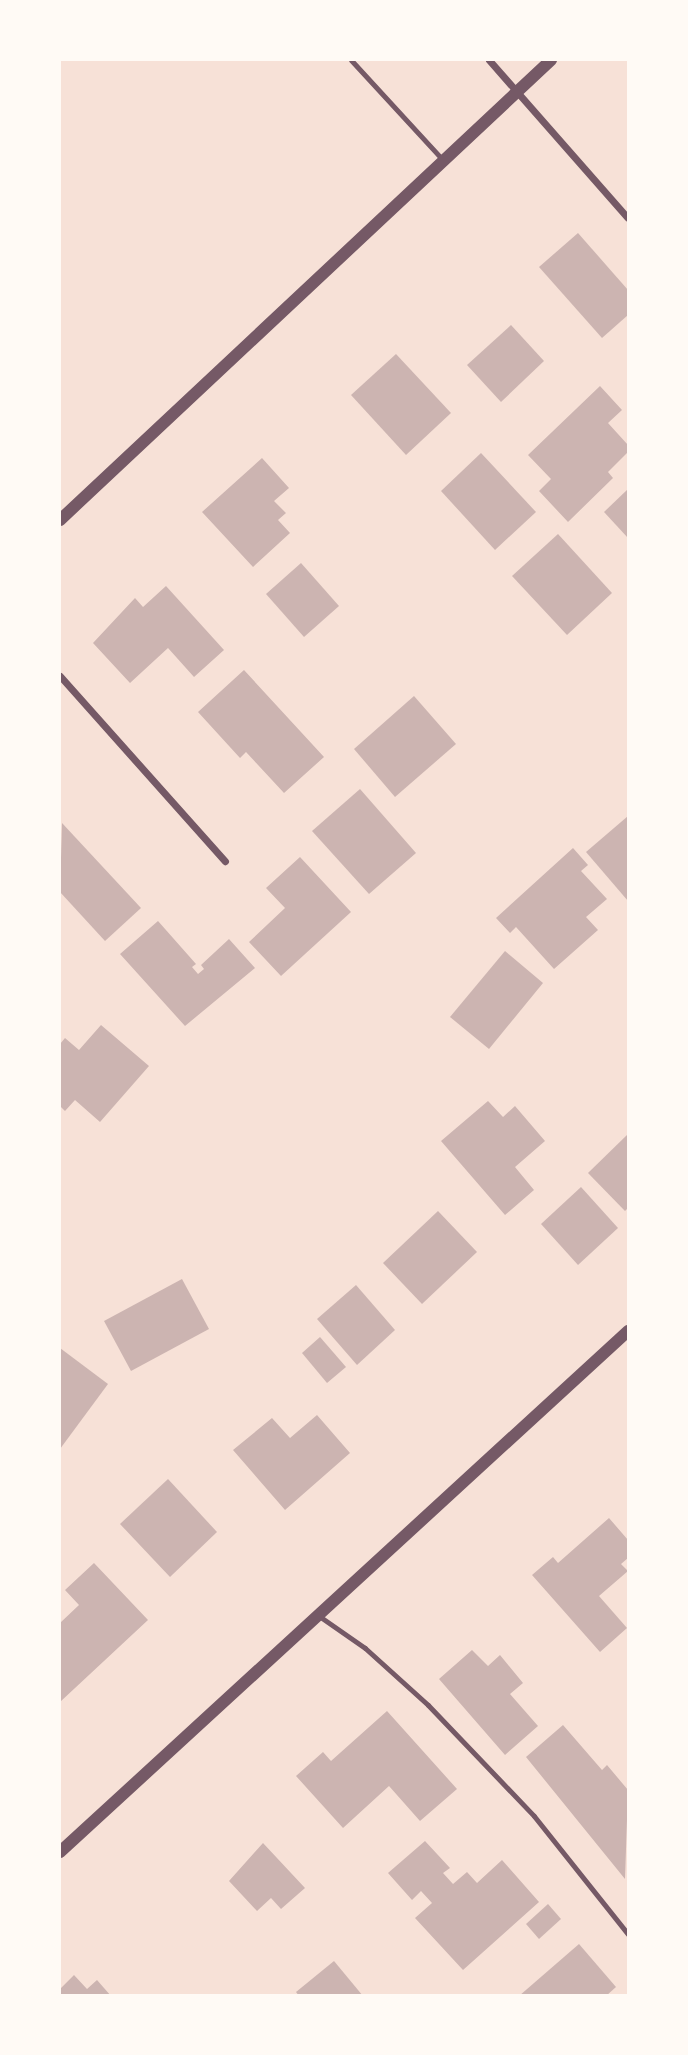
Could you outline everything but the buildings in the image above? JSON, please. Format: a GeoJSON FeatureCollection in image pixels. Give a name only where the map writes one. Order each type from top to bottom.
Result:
{"type":"FeatureCollection","features":[{"type":"Feature","properties":{"kind":"street"},"geometry":{"type":"LineString","coordinates":[[489,60],[628,218]]}},
{"type":"Feature","properties":{"kind":"street"},"geometry":{"type":"LineString","coordinates":[[60,520],[551,60]]}},
{"type":"Feature","properties":{"kind":"street"},"geometry":{"type":"LineString","coordinates":[[60,676],[225,860]]}},
{"type":"Feature","properties":{"kind":"street"},"geometry":{"type":"LineString","coordinates":[[60,1852],[628,1331]]}},
{"type":"Feature","properties":{"kind":"lane"},"geometry":{"type":"LineString","coordinates":[[351,60],[443,160]]}},
{"type":"Feature","properties":{"kind":"lane"},"geometry":{"type":"LineString","coordinates":[[319,1616],[365,1648],[428,1705],[534,1816],[628,1934]]}}]}
